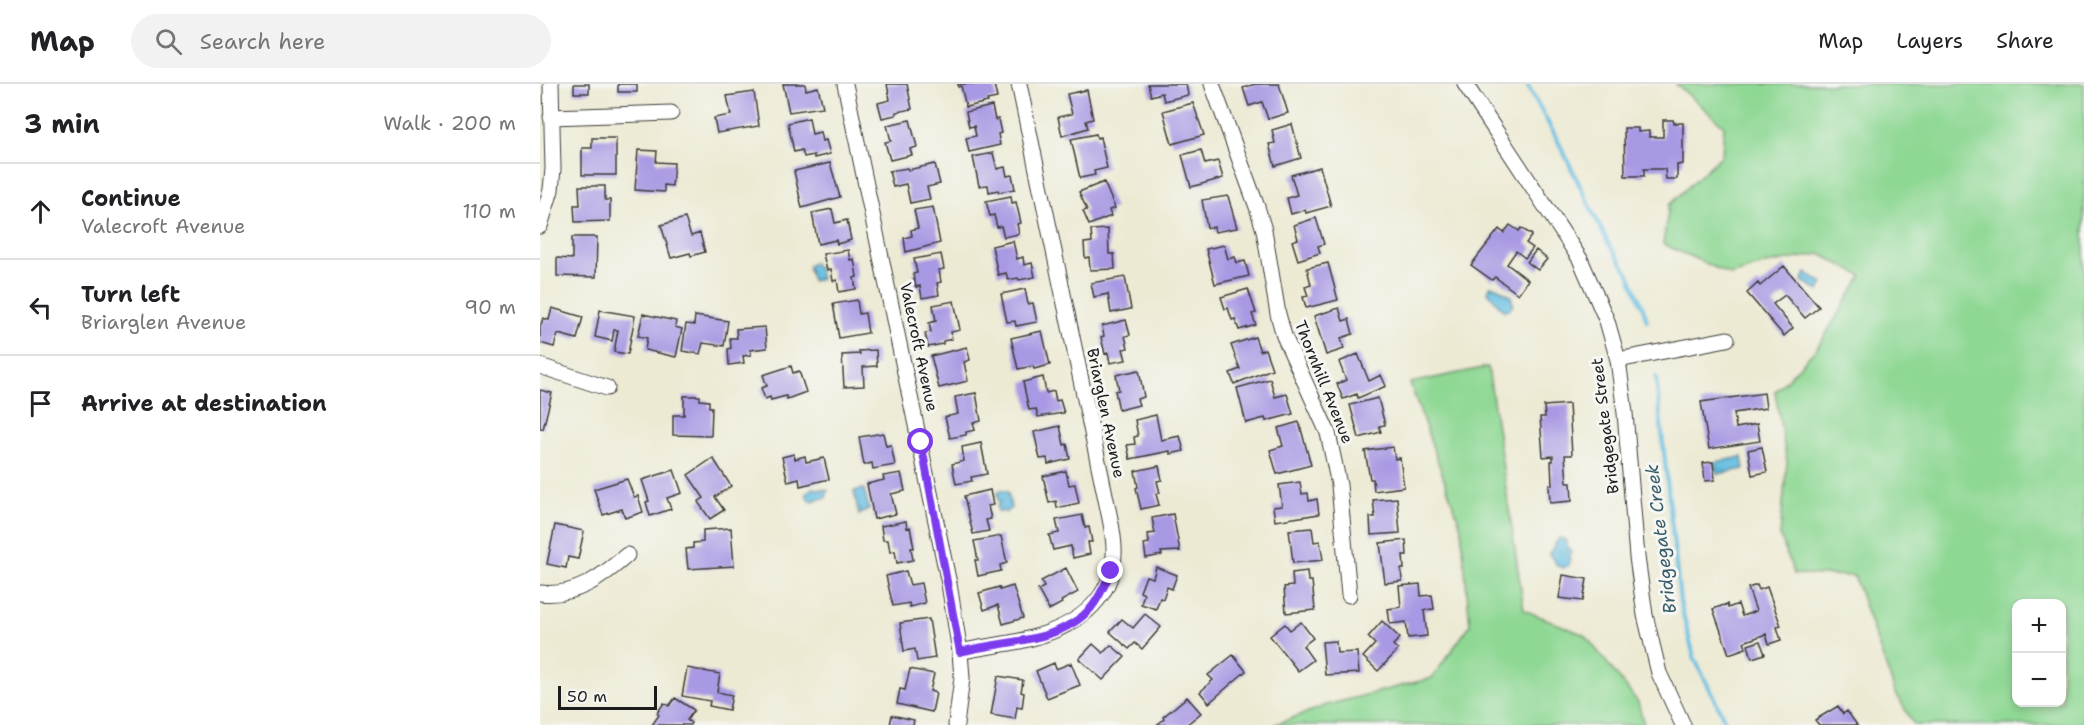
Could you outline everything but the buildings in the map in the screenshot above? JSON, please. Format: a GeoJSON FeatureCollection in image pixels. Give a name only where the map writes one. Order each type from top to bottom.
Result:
{"type":"FeatureCollection","features":[{"type":"Feature","properties":{"kind":"street"},"geometry":{"type":"LineString","coordinates":[[540,226],[551,190],[553,169],[551,84]]}},
{"type":"Feature","properties":{"kind":"street","name":"Valecroft Avenue"},"geometry":{"type":"LineString","coordinates":[[844,84],[921,442],[960,652],[962,678],[956,725]]}},
{"type":"Feature","properties":{"kind":"street","name":"Briarglen Avenue"},"geometry":{"type":"LineString","coordinates":[[960,652],[1026,640],[1057,631],[1071,624],[1086,613],[1101,593],[1111,571],[1114,557],[1114,542],[1108,509],[1019,84]]}},
{"type":"Feature","properties":{"kind":"street","name":"Thornhill Avenue"},"geometry":{"type":"LineString","coordinates":[[1212,84],[1264,230],[1276,304],[1284,336],[1328,433],[1339,484],[1349,595]]}},
{"type":"Feature","properties":{"kind":"street","name":"Bridgegate Street"},"geometry":{"type":"LineString","coordinates":[[1465,84],[1580,259],[1607,321],[1618,360],[1625,413],[1637,557],[1645,615],[1659,673],[1683,725]]}},
{"type":"Feature","properties":{"kind":"street"},"geometry":{"type":"LineString","coordinates":[[551,117],[671,113]]}},
{"type":"Feature","properties":{"kind":"street"},"geometry":{"type":"LineString","coordinates":[[1618,360],[1727,339]]}},
{"type":"Feature","properties":{"kind":"street"},"geometry":{"type":"LineString","coordinates":[[540,366],[607,388]]}},
{"type":"Feature","properties":{"kind":"street"},"geometry":{"type":"LineString","coordinates":[[540,592],[551,594],[583,588],[606,574],[627,555]]}},
{"type":"Feature","properties":{"kind":"green space"},"geometry":{"type":"Polygon","coordinates":[[[1676,84],[2084,84],[2084,725],[1914,725],[1895,692],[1854,576],[1794,574],[1780,535],[1787,462],[1775,392],[1817,348],[1862,276],[1820,254],[1766,264],[1731,275],[1663,244],[1669,205],[1722,155],[1724,126],[1676,84]]]}},
{"type":"Feature","properties":{"kind":"green space"},"geometry":{"type":"Polygon","coordinates":[[[1488,367],[1524,610],[1585,635],[1638,702],[1644,725],[1274,725],[1327,705],[1432,678],[1470,625],[1461,527],[1410,383],[1488,367]]]}},
{"type":"Feature","properties":{"kind":"water"},"geometry":{"type":"Polygon","coordinates":[[[814,262],[821,279],[812,281],[808,266],[814,262]]]}},
{"type":"Feature","properties":{"kind":"water"},"geometry":{"type":"Polygon","coordinates":[[[1806,273],[1823,283],[1819,291],[1802,281],[1806,273]]]}},
{"type":"Feature","properties":{"kind":"water"},"geometry":{"type":"Polygon","coordinates":[[[1490,286],[1497,287],[1511,296],[1513,304],[1509,310],[1503,310],[1488,292],[1490,286]]]}},
{"type":"Feature","properties":{"kind":"water"},"geometry":{"type":"Polygon","coordinates":[[[1742,457],[1744,469],[1717,474],[1715,462],[1742,457]]]}},
{"type":"Feature","properties":{"kind":"water"},"geometry":{"type":"Polygon","coordinates":[[[812,488],[828,490],[826,498],[810,501],[806,494],[812,488]]]}},
{"type":"Feature","properties":{"kind":"water"},"geometry":{"type":"Polygon","coordinates":[[[864,489],[869,509],[859,515],[854,491],[864,489]]]}},
{"type":"Feature","properties":{"kind":"water"},"geometry":{"type":"Polygon","coordinates":[[[1001,490],[1008,492],[1011,508],[1007,512],[998,511],[997,494],[1001,490]]]}},
{"type":"Feature","properties":{"kind":"water"},"geometry":{"type":"Polygon","coordinates":[[[1559,538],[1566,540],[1571,551],[1569,565],[1563,568],[1557,565],[1549,554],[1559,538]]]}},
{"type":"Feature","properties":{"kind":"waterway","name":"Bridgegate Creek"},"geometry":{"type":"LineString","coordinates":[[1527,84],[1608,243],[1629,274],[1647,321]]}},
{"type":"Feature","properties":{"kind":"waterway","name":"Bridgegate Creek"},"geometry":{"type":"LineString","coordinates":[[1656,377],[1680,602],[1694,657],[1727,725]]}},
{"type":"Feature","properties":{"kind":"route"},"geometry":{"type":"LineString","coordinates":[[921,442],[960,652],[1026,640],[1057,631],[1071,624],[1092,607],[1111,571]]}}]}
